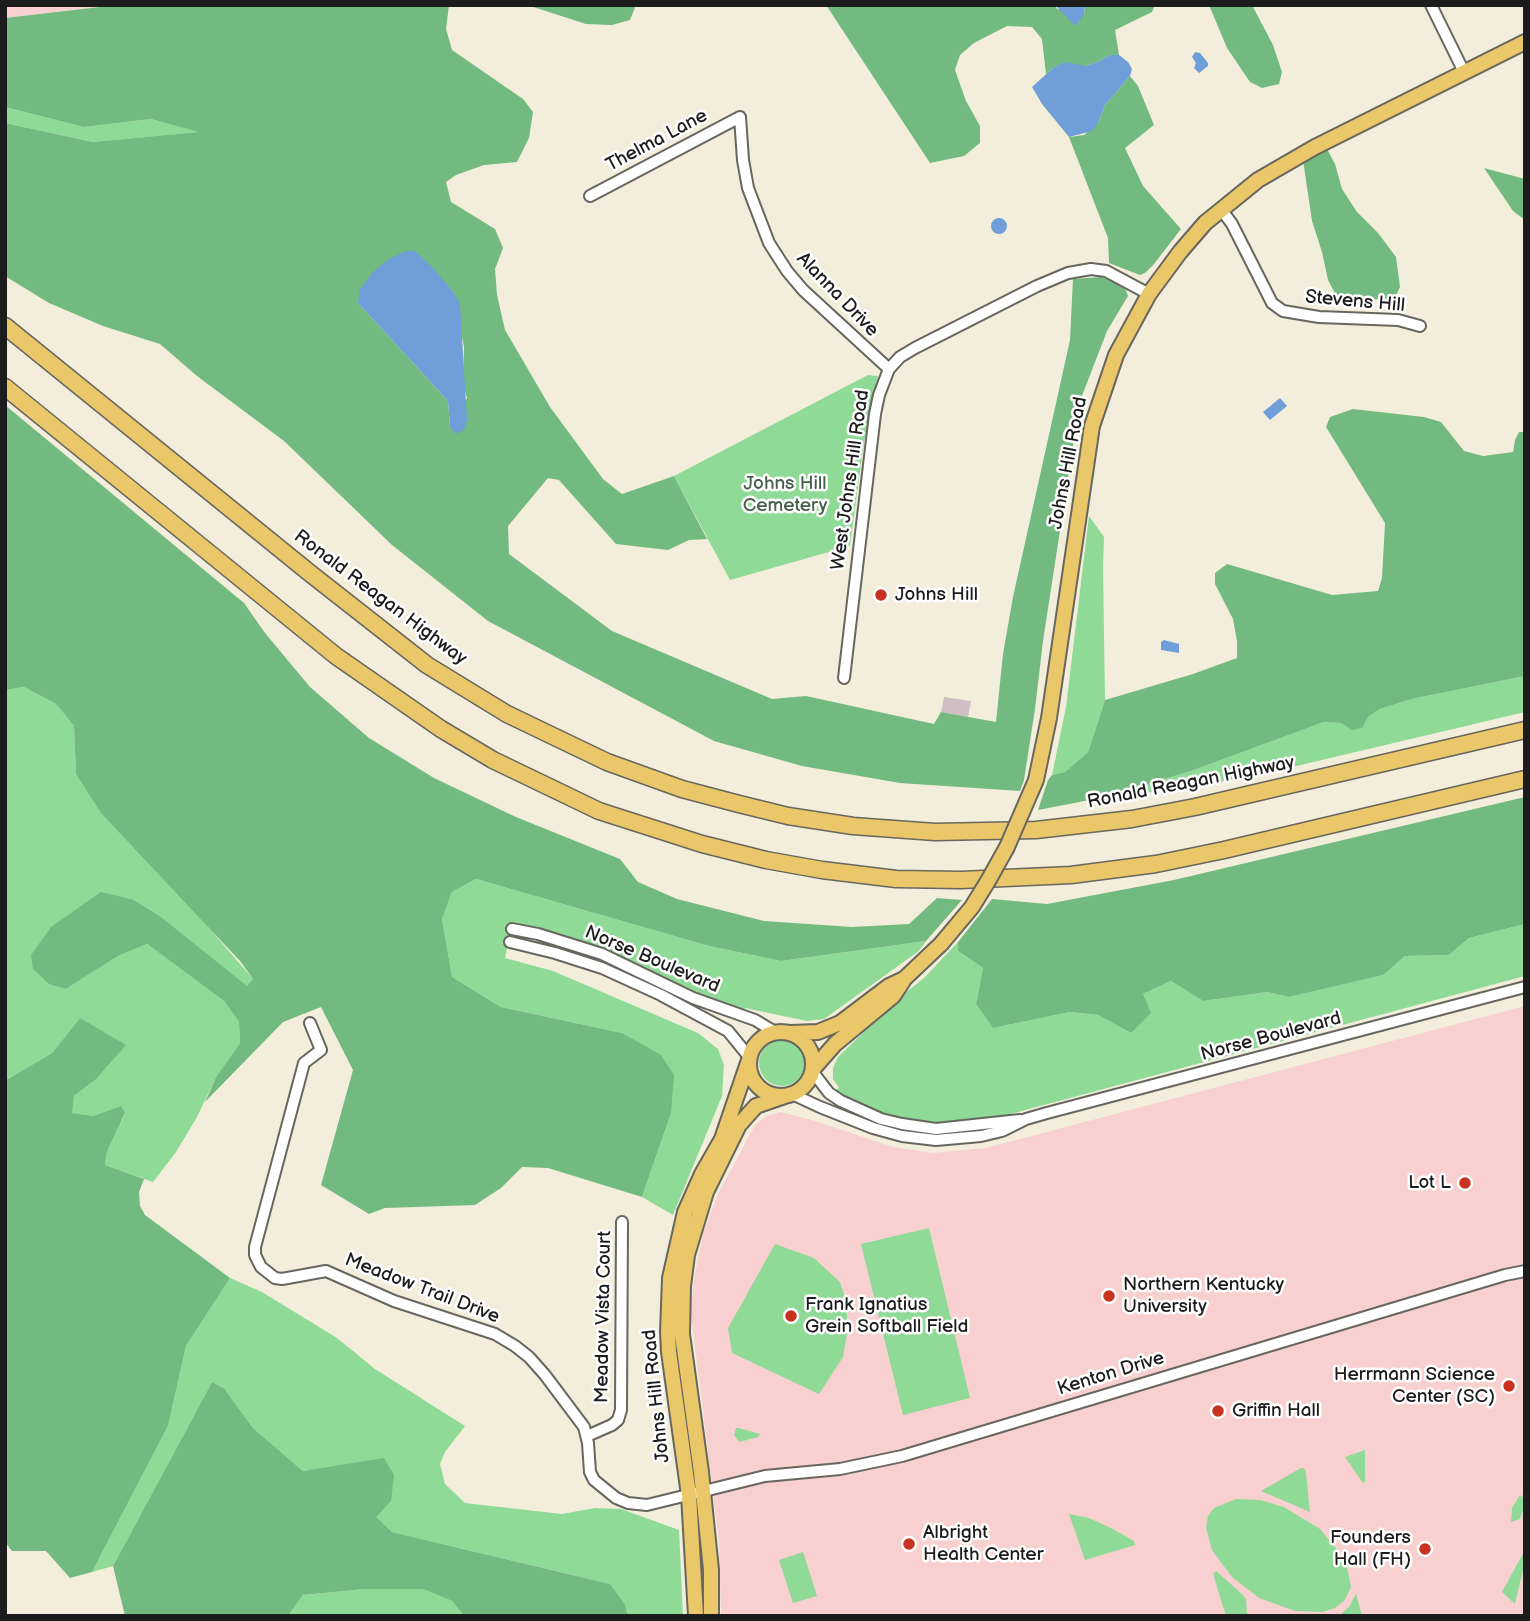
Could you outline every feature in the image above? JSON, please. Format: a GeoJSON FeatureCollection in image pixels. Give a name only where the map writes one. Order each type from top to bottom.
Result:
{"type":"FeatureCollection","features":[{"type":"Feature","properties":{"kind":"highway","name":"Ronald Reagan Highway"},"geometry":{"type":"LineString","coordinates":[[5,326],[311,574],[428,665],[507,714],[607,762],[682,789],[788,816],[853,826],[935,832],[1049,829],[1132,819],[1195,807],[1525,730]]}},
{"type":"Feature","properties":{"kind":"highway"},"geometry":{"type":"LineString","coordinates":[[5,387],[336,656],[441,729],[494,760],[599,811],[702,844],[811,868],[896,878],[961,880],[1071,875],[1156,864],[1224,850],[1525,779]]}},
{"type":"Feature","properties":{"kind":"main road","name":"Johns Hill Road"},"geometry":{"type":"LineString","coordinates":[[813,1070],[835,1044],[893,996],[904,979],[941,944],[971,907],[1013,835],[1037,780],[1049,718],[1092,426],[1116,355],[1149,294],[1180,252],[1221,209],[1258,180],[1286,162],[1525,42]]}},
{"type":"Feature","properties":{"kind":"main road","name":"Johns Hill Road"},"geometry":{"type":"LineString","coordinates":[[790,1033],[811,1033],[829,1029],[889,986],[904,979]]}},
{"type":"Feature","properties":{"kind":"main road"},"geometry":{"type":"LineString","coordinates":[[775,1032],[790,1033],[806,1043],[813,1070],[804,1086],[790,1095],[768,1093],[753,1080],[749,1059],[758,1042],[775,1032]]}},
{"type":"Feature","properties":{"kind":"main road","name":"Johns Hill Road"},"geometry":{"type":"LineString","coordinates":[[711,1616],[710,1570],[669,1352],[670,1278],[685,1212],[722,1139],[749,1059]]}},
{"type":"Feature","properties":{"kind":"main road","name":"Johns Hill Road"},"geometry":{"type":"LineString","coordinates":[[695,1616],[696,1493],[682,1334],[682,1286],[687,1255],[706,1192],[740,1125],[756,1106],[790,1095]]}},
{"type":"Feature","properties":{"kind":"street"},"geometry":{"type":"LineString","coordinates":[[1431,5],[1464,72]]}},
{"type":"Feature","properties":{"kind":"street","name":"Thelma Lane"},"geometry":{"type":"LineString","coordinates":[[590,196],[740,117]]}},
{"type":"Feature","properties":{"kind":"street","name":"Alanna Drive"},"geometry":{"type":"LineString","coordinates":[[740,117],[748,188],[775,251],[803,290],[889,369]]}},
{"type":"Feature","properties":{"kind":"street","name":"Stevens Hill"},"geometry":{"type":"LineString","coordinates":[[1221,209],[1232,224],[1272,303],[1283,311],[1319,317],[1398,320],[1420,327]]}},
{"type":"Feature","properties":{"kind":"street","name":"West Johns Hill Road"},"geometry":{"type":"LineString","coordinates":[[844,678],[875,414],[881,387],[889,369],[900,357],[915,348],[1068,273],[1091,269],[1106,271],[1149,294]]}},
{"type":"Feature","properties":{"kind":"street","name":"Norse Boulevard"},"geometry":{"type":"LineString","coordinates":[[512,929],[538,934],[602,954],[693,998],[755,1020],[775,1032]]}},
{"type":"Feature","properties":{"kind":"street","name":"Norse Boulevard"},"geometry":{"type":"LineString","coordinates":[[510,942],[602,968],[661,995],[728,1031],[749,1059]]}},
{"type":"Feature","properties":{"kind":"street","name":"Norse Boulevard"},"geometry":{"type":"LineString","coordinates":[[790,1095],[873,1128],[902,1136],[936,1140],[981,1136],[1002,1131],[1026,1119],[1525,987]]}},
{"type":"Feature","properties":{"kind":"street","name":"Meadow Trail Drive"},"geometry":{"type":"LineString","coordinates":[[310,1023],[321,1050],[304,1063],[255,1247],[255,1255],[261,1267],[275,1278],[282,1279],[326,1271],[394,1301],[495,1334],[529,1357],[584,1427],[590,1472],[594,1480],[615,1498],[628,1503],[647,1505],[696,1493]]}},
{"type":"Feature","properties":{"kind":"street","name":"Norse Boulevard"},"geometry":{"type":"LineString","coordinates":[[813,1070],[829,1093],[880,1119],[936,1129],[1026,1119]]}},
{"type":"Feature","properties":{"kind":"street","name":"Meadow Vista Court"},"geometry":{"type":"LineString","coordinates":[[587,1436],[612,1425],[618,1420],[621,1410],[622,1222]]}},
{"type":"Feature","properties":{"kind":"street","name":"Kenton Drive"},"geometry":{"type":"LineString","coordinates":[[696,1493],[765,1476],[840,1469],[902,1456],[1493,1278],[1525,1271]]}},
{"type":"Feature","properties":{"kind":"shaded area"},"geometry":{"type":"Polygon","coordinates":[[[5,5],[117,5],[5,18],[5,5]]]}},
{"type":"Feature","properties":{"kind":"shaded area"},"geometry":{"type":"Polygon","coordinates":[[[944,697],[971,701],[968,717],[941,712],[944,697]]]}},
{"type":"Feature","properties":{"kind":"shaded area","name":"Northern Kentucky University"},"geometry":{"type":"Polygon","coordinates":[[[1525,1006],[1525,1616],[721,1616],[719,1542],[691,1313],[694,1279],[703,1234],[718,1194],[755,1125],[766,1116],[781,1112],[893,1147],[933,1153],[986,1148],[1525,1006]]]}},
{"type":"Feature","properties":{"kind":"green space"},"geometry":{"type":"Polygon","coordinates":[[[117,5],[449,5],[446,29],[452,50],[523,99],[533,112],[529,138],[517,162],[484,165],[456,175],[446,182],[451,202],[495,229],[503,248],[495,269],[497,295],[505,330],[550,407],[603,479],[622,494],[674,476],[707,539],[689,540],[668,550],[616,544],[559,480],[548,478],[508,526],[509,554],[612,631],[772,699],[806,696],[934,724],[941,712],[996,722],[1003,654],[1013,597],[1070,340],[1073,279],[1101,277],[1116,282],[1126,290],[1128,296],[1107,331],[1080,401],[1035,709],[1020,791],[900,783],[802,766],[714,741],[488,621],[392,545],[284,441],[197,376],[160,344],[103,326],[49,303],[5,276],[5,123],[93,142],[199,132],[151,119],[84,127],[5,107],[5,18],[117,5]],[[415,251],[358,303],[448,401],[450,427],[467,398],[463,385],[464,347],[453,292],[415,251]]]}},
{"type":"Feature","properties":{"kind":"green space"},"geometry":{"type":"Polygon","coordinates":[[[527,5],[636,5],[630,20],[612,25],[586,24],[527,5]]]}},
{"type":"Feature","properties":{"kind":"green space"},"geometry":{"type":"Polygon","coordinates":[[[826,5],[1055,5],[1057,9],[1084,15],[1085,5],[1155,5],[1152,12],[1115,30],[1119,55],[1110,55],[1086,66],[1053,68],[1046,74],[1042,39],[1032,27],[1007,26],[974,43],[960,55],[955,70],[966,101],[980,126],[980,143],[964,156],[930,163],[826,5]]]}},
{"type":"Feature","properties":{"kind":"green space"},"geometry":{"type":"Polygon","coordinates":[[[1209,5],[1252,5],[1273,45],[1282,72],[1279,84],[1262,88],[1250,82],[1227,48],[1209,5]]]}},
{"type":"Feature","properties":{"kind":"green space"},"geometry":{"type":"Polygon","coordinates":[[[1130,76],[1138,86],[1154,125],[1125,148],[1143,186],[1181,229],[1154,264],[1140,275],[1109,263],[1108,238],[1069,137],[1084,135],[1098,123],[1105,105],[1130,76]]]}},
{"type":"Feature","properties":{"kind":"green space"},"geometry":{"type":"Polygon","coordinates":[[[5,107],[84,127],[151,119],[202,132],[93,142],[5,123],[5,107]]]}},
{"type":"Feature","properties":{"kind":"green space"},"geometry":{"type":"Polygon","coordinates":[[[1327,149],[1335,164],[1342,189],[1357,212],[1378,233],[1396,257],[1400,287],[1395,298],[1368,300],[1337,297],[1328,280],[1312,221],[1303,160],[1327,149]]]}},
{"type":"Feature","properties":{"kind":"green space"},"geometry":{"type":"Polygon","coordinates":[[[1484,168],[1525,179],[1525,220],[1513,211],[1484,168]]]}},
{"type":"Feature","properties":{"kind":"green space","name":"Johns Hill Cemetery"},"geometry":{"type":"Polygon","coordinates":[[[868,375],[878,376],[864,442],[850,546],[730,580],[674,476],[868,375]]]}},
{"type":"Feature","properties":{"kind":"green space"},"geometry":{"type":"Polygon","coordinates":[[[5,405],[244,603],[310,687],[369,738],[434,778],[516,817],[620,859],[638,882],[677,899],[764,921],[852,927],[909,924],[937,898],[962,900],[926,941],[781,961],[709,946],[476,879],[452,892],[442,919],[452,977],[501,1007],[622,1033],[661,1055],[674,1075],[671,1113],[642,1197],[548,1168],[522,1167],[501,1188],[475,1205],[385,1208],[369,1214],[321,1185],[353,1070],[321,1007],[283,1022],[205,1102],[216,1077],[240,1043],[239,1022],[224,1001],[147,944],[118,956],[66,989],[49,984],[33,969],[31,955],[51,927],[101,892],[134,900],[160,916],[247,986],[253,979],[240,961],[101,813],[76,774],[74,726],[56,704],[24,687],[5,690],[5,405]]]}},
{"type":"Feature","properties":{"kind":"green space"},"geometry":{"type":"Polygon","coordinates":[[[1353,409],[1424,417],[1441,422],[1464,451],[1483,456],[1513,452],[1519,432],[1525,432],[1525,676],[1412,699],[1380,709],[1368,717],[1362,728],[1352,730],[1342,723],[1324,722],[1191,771],[1105,797],[1038,810],[1052,775],[1065,772],[1088,752],[1105,700],[1237,658],[1233,619],[1215,584],[1215,573],[1227,564],[1332,595],[1378,591],[1382,578],[1385,523],[1326,427],[1330,417],[1353,409]]]}},
{"type":"Feature","properties":{"kind":"green space"},"geometry":{"type":"Polygon","coordinates":[[[1089,516],[1104,537],[1105,700],[1088,752],[1065,772],[1052,775],[1066,707],[1089,516]]]}},
{"type":"Feature","properties":{"kind":"green space"},"geometry":{"type":"Polygon","coordinates":[[[1525,676],[1525,712],[1267,773],[1180,789],[1105,797],[1191,771],[1324,722],[1342,723],[1368,717],[1380,709],[1412,699],[1525,676]]]}},
{"type":"Feature","properties":{"kind":"green space"},"geometry":{"type":"Polygon","coordinates":[[[24,687],[56,704],[74,726],[76,774],[253,979],[247,987],[160,916],[134,900],[66,989],[118,956],[147,944],[224,1001],[239,1022],[240,1043],[216,1077],[176,1152],[153,1182],[105,1165],[107,1152],[125,1114],[94,1116],[71,1113],[74,1096],[95,1080],[80,1018],[52,1053],[8,1079],[5,1078],[5,690],[24,687]]]}},
{"type":"Feature","properties":{"kind":"green space"},"geometry":{"type":"Polygon","coordinates":[[[1525,797],[1525,924],[1469,938],[1449,955],[1405,956],[1383,975],[1289,997],[1267,992],[1203,1001],[1171,981],[1143,994],[1151,1013],[1131,1033],[1098,1015],[1070,1012],[993,1028],[976,1004],[983,968],[958,951],[958,942],[992,899],[1047,904],[1174,880],[1525,797]]]}},
{"type":"Feature","properties":{"kind":"green space"},"geometry":{"type":"Polygon","coordinates":[[[476,879],[709,946],[781,961],[926,941],[919,951],[824,1019],[807,1021],[745,1008],[743,1012],[721,1005],[581,942],[512,923],[505,958],[553,971],[698,1033],[718,1049],[724,1065],[722,1096],[673,1215],[642,1197],[671,1113],[622,1033],[501,1007],[452,977],[442,919],[452,892],[476,879]]]}},
{"type":"Feature","properties":{"kind":"green space"},"geometry":{"type":"Polygon","coordinates":[[[1525,924],[1525,976],[1003,1116],[960,1123],[923,1123],[877,1114],[835,1091],[839,1088],[833,1079],[833,1068],[838,1057],[863,1033],[865,1025],[924,978],[958,942],[958,951],[983,968],[976,1004],[993,1028],[1070,1012],[1098,1015],[1131,1033],[1143,994],[1171,981],[1203,1001],[1267,992],[1289,997],[1382,975],[1405,956],[1449,955],[1469,938],[1525,924]]]}},
{"type":"Feature","properties":{"kind":"green space"},"geometry":{"type":"Polygon","coordinates":[[[80,1018],[126,1045],[95,1080],[74,1096],[72,1113],[94,1116],[121,1106],[125,1113],[107,1152],[105,1165],[144,1179],[139,1192],[140,1206],[145,1215],[230,1278],[186,1346],[168,1426],[92,1572],[70,1578],[46,1551],[12,1551],[5,1542],[5,1078],[8,1079],[52,1053],[80,1018]]]}},
{"type":"Feature","properties":{"kind":"green space"},"geometry":{"type":"Polygon","coordinates":[[[782,1040],[798,1047],[805,1063],[798,1079],[782,1086],[766,1079],[759,1063],[766,1047],[782,1040]]]}},
{"type":"Feature","properties":{"kind":"green space"},"geometry":{"type":"Polygon","coordinates":[[[929,1228],[970,1398],[903,1415],[861,1244],[929,1228]]]}},
{"type":"Feature","properties":{"kind":"green space","name":"Frank Ignatius Grein Softball Field"},"geometry":{"type":"Polygon","coordinates":[[[775,1244],[814,1258],[840,1282],[847,1304],[847,1333],[843,1357],[819,1394],[732,1353],[728,1328],[775,1244]]]}},
{"type":"Feature","properties":{"kind":"green space"},"geometry":{"type":"Polygon","coordinates":[[[230,1278],[262,1292],[337,1338],[375,1369],[465,1426],[445,1452],[440,1464],[445,1484],[465,1503],[562,1514],[595,1508],[621,1509],[679,1530],[683,1616],[628,1616],[625,1604],[610,1584],[392,1532],[322,1469],[303,1471],[253,1428],[224,1388],[212,1382],[113,1566],[92,1572],[168,1426],[186,1346],[230,1278]]]}},
{"type":"Feature","properties":{"kind":"green space"},"geometry":{"type":"Polygon","coordinates":[[[212,1382],[224,1388],[253,1428],[303,1471],[384,1458],[394,1475],[391,1501],[376,1517],[392,1532],[610,1584],[625,1604],[628,1616],[464,1616],[452,1601],[423,1589],[365,1589],[303,1595],[288,1616],[125,1616],[113,1566],[212,1382]]]}},
{"type":"Feature","properties":{"kind":"green space"},"geometry":{"type":"Polygon","coordinates":[[[736,1428],[760,1434],[739,1442],[734,1435],[736,1428]]]}},
{"type":"Feature","properties":{"kind":"green space"},"geometry":{"type":"Polygon","coordinates":[[[1365,1450],[1365,1482],[1363,1483],[1345,1457],[1365,1450]]]}},
{"type":"Feature","properties":{"kind":"green space"},"geometry":{"type":"Polygon","coordinates":[[[1304,1468],[1306,1473],[1310,1512],[1261,1491],[1304,1468]]]}},
{"type":"Feature","properties":{"kind":"green space"},"geometry":{"type":"Polygon","coordinates":[[[1520,1495],[1525,1499],[1525,1504],[1520,1519],[1511,1522],[1512,1508],[1520,1495]]]}},
{"type":"Feature","properties":{"kind":"green space"},"geometry":{"type":"Polygon","coordinates":[[[1236,1499],[1260,1500],[1284,1507],[1320,1529],[1339,1552],[1347,1567],[1351,1587],[1345,1600],[1335,1608],[1323,1612],[1295,1611],[1259,1598],[1232,1577],[1212,1550],[1206,1528],[1208,1516],[1214,1508],[1236,1499]]]}},
{"type":"Feature","properties":{"kind":"green space"},"geometry":{"type":"Polygon","coordinates":[[[1069,1514],[1089,1518],[1113,1529],[1134,1541],[1135,1545],[1085,1560],[1069,1514]]]}},
{"type":"Feature","properties":{"kind":"green space"},"geometry":{"type":"Polygon","coordinates":[[[1525,1550],[1525,1562],[1515,1604],[1502,1592],[1525,1550]]]}},
{"type":"Feature","properties":{"kind":"green space"},"geometry":{"type":"Polygon","coordinates":[[[803,1552],[817,1596],[793,1603],[779,1560],[803,1552]]]}},
{"type":"Feature","properties":{"kind":"green space"},"geometry":{"type":"Polygon","coordinates":[[[1216,1571],[1246,1599],[1247,1615],[1226,1616],[1213,1574],[1216,1571]]]}},
{"type":"Feature","properties":{"kind":"green space"},"geometry":{"type":"Polygon","coordinates":[[[365,1589],[423,1589],[452,1601],[464,1616],[288,1616],[303,1595],[365,1589]]]}},
{"type":"Feature","properties":{"kind":"green space"},"geometry":{"type":"Polygon","coordinates":[[[1356,1594],[1362,1616],[1340,1615],[1349,1607],[1356,1594]]]}},
{"type":"Feature","properties":{"kind":"water"},"geometry":{"type":"Polygon","coordinates":[[[1055,5],[1085,5],[1084,15],[1075,26],[1055,5]]]}},
{"type":"Feature","properties":{"kind":"water"},"geometry":{"type":"Polygon","coordinates":[[[1195,52],[1200,53],[1208,63],[1199,73],[1194,68],[1196,63],[1192,57],[1195,52]]]}},
{"type":"Feature","properties":{"kind":"water"},"geometry":{"type":"Polygon","coordinates":[[[1110,55],[1119,55],[1128,62],[1132,69],[1130,76],[1105,105],[1092,131],[1069,137],[1032,87],[1053,68],[1065,62],[1086,66],[1110,55]]]}},
{"type":"Feature","properties":{"kind":"water"},"geometry":{"type":"Polygon","coordinates":[[[999,218],[1005,220],[1005,232],[999,234],[993,232],[991,226],[993,220],[999,218]]]}},
{"type":"Feature","properties":{"kind":"water"},"geometry":{"type":"Polygon","coordinates":[[[406,251],[415,251],[434,269],[460,304],[467,420],[464,430],[456,434],[450,427],[448,401],[358,303],[360,289],[373,272],[389,259],[406,251]]]}},
{"type":"Feature","properties":{"kind":"water"},"geometry":{"type":"Polygon","coordinates":[[[1280,398],[1287,406],[1270,420],[1263,412],[1280,398]]]}},
{"type":"Feature","properties":{"kind":"water"},"geometry":{"type":"Polygon","coordinates":[[[1164,640],[1179,644],[1179,653],[1161,650],[1161,642],[1164,640]]]}},
{"type":"Feature","properties":{"kind":"place","name":"Johns Hill"},"geometry":{"type":"Point","coordinates":[881,595]}},
{"type":"Feature","properties":{"kind":"place","name":"Lot L"},"geometry":{"type":"Point","coordinates":[1465,1183]}},
{"type":"Feature","properties":{"kind":"place","name":"Northern Kentucky University"},"geometry":{"type":"Point","coordinates":[1109,1296]}},
{"type":"Feature","properties":{"kind":"place","name":"Frank Ignatius Grein Softball Field"},"geometry":{"type":"Point","coordinates":[791,1316]}},
{"type":"Feature","properties":{"kind":"place","name":"Herrmann Science Center (SC)"},"geometry":{"type":"Point","coordinates":[1509,1386]}},
{"type":"Feature","properties":{"kind":"place","name":"Griffin Hall"},"geometry":{"type":"Point","coordinates":[1218,1411]}},
{"type":"Feature","properties":{"kind":"place","name":"Albright Health Center"},"geometry":{"type":"Point","coordinates":[909,1544]}},
{"type":"Feature","properties":{"kind":"place","name":"Founders Hall (FH)"},"geometry":{"type":"Point","coordinates":[1425,1549]}}]}
